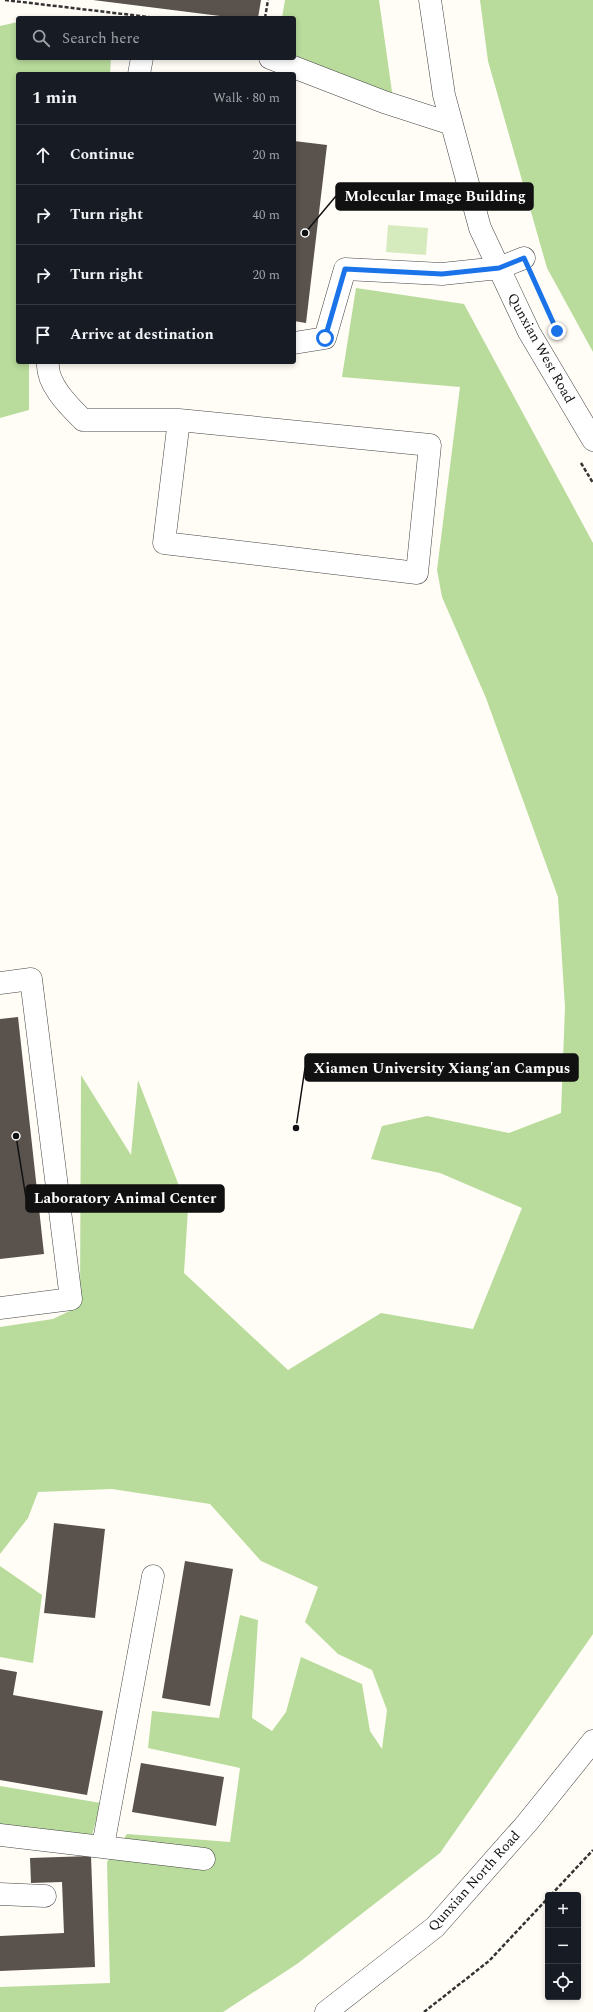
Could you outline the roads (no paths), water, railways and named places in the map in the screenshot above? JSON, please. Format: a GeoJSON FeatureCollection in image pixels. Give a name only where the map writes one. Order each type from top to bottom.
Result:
{"type":"FeatureCollection","features":[{"type":"Feature","properties":{"kind":"street","name":"Qunxian West Road"},"geometry":{"type":"LineString","coordinates":[[430,0],[444,95],[480,228],[529,332],[593,440]]}},
{"type":"Feature","properties":{"kind":"street"},"geometry":{"type":"LineString","coordinates":[[139,72],[142,60]]}},
{"type":"Feature","properties":{"kind":"street"},"geometry":{"type":"LineString","coordinates":[[275,60],[384,102],[452,124]]}},
{"type":"Feature","properties":{"kind":"street"},"geometry":{"type":"LineString","coordinates":[[296,343],[325,338],[345,269],[442,274],[499,268],[524,258]]}},
{"type":"Feature","properties":{"kind":"street"},"geometry":{"type":"LineString","coordinates":[[48,364],[48,368],[61,396],[83,420],[179,420],[430,445],[417,574],[164,543],[179,420]]}},
{"type":"Feature","properties":{"kind":"street"},"geometry":{"type":"LineString","coordinates":[[0,983],[31,979],[71,1299],[0,1308]]}},
{"type":"Feature","properties":{"kind":"street"},"geometry":{"type":"LineString","coordinates":[[103,1846],[153,1576]]}},
{"type":"Feature","properties":{"kind":"street","name":"Qunxian North Road"},"geometry":{"type":"LineString","coordinates":[[326,2012],[435,1927],[528,1822],[593,1741]]}},
{"type":"Feature","properties":{"kind":"street"},"geometry":{"type":"LineString","coordinates":[[0,1835],[204,1859]]}},
{"type":"Feature","properties":{"kind":"street"},"geometry":{"type":"LineString","coordinates":[[0,1894],[45,1896]]}},
{"type":"Feature","properties":{"kind":"place","name":"Molecular Image Building"},"geometry":{"type":"Point","coordinates":[305,233]}},
{"type":"Feature","properties":{"kind":"place","name":"Xiamen University Xiang'an Campus"},"geometry":{"type":"Point","coordinates":[296,1128]}},
{"type":"Feature","properties":{"kind":"place","name":"Laboratory Animal Center"},"geometry":{"type":"Point","coordinates":[16,1136]}}]}
